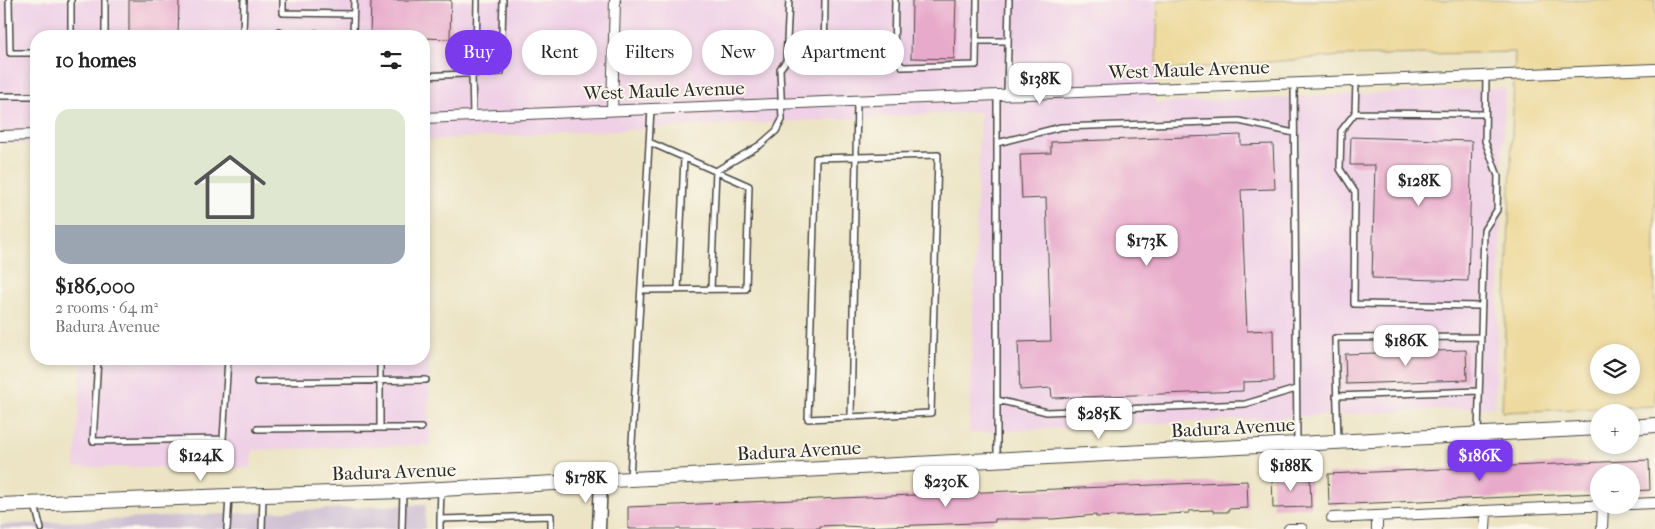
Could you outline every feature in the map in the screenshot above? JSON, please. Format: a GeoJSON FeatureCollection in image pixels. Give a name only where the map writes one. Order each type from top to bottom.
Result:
{"type":"FeatureCollection","features":[{"type":"Feature","properties":{"kind":"main road"},"geometry":{"type":"LineString","coordinates":[[1640,426],[1655,425]]}},
{"type":"Feature","properties":{"kind":"main road","name":"Badura Avenue"},"geometry":{"type":"LineString","coordinates":[[0,506],[403,491],[1590,428]]}},
{"type":"Feature","properties":{"kind":"street"},"geometry":{"type":"LineString","coordinates":[[612,110],[615,0]]}},
{"type":"Feature","properties":{"kind":"street","name":"West Maule Avenue"},"geometry":{"type":"LineString","coordinates":[[430,118],[1655,69]]}},
{"type":"Feature","properties":{"kind":"street"},"geometry":{"type":"LineString","coordinates":[[0,136],[30,135]]}},
{"type":"Feature","properties":{"kind":"street"},"geometry":{"type":"LineString","coordinates":[[599,529],[601,480]]}},
{"type":"Feature","properties":{"kind":"street"},"geometry":{"type":"LineString","coordinates":[[1640,504],[1655,503]]}},
{"type":"Feature","properties":{"kind":"street"},"geometry":{"type":"LineString","coordinates":[[1332,518],[1590,506]]}},
{"type":"Feature","properties":{"kind":"street"},"geometry":{"type":"LineString","coordinates":[[1485,529],[1486,511]]}},
{"type":"Feature","properties":{"kind":"street"},"geometry":{"type":"LineString","coordinates":[[1602,529],[1603,514]]}},
{"type":"Feature","properties":{"kind":"street"},"geometry":{"type":"LineString","coordinates":[[1377,516],[1377,529]]}},
{"type":"Feature","properties":{"kind":"street"},"geometry":{"type":"LineString","coordinates":[[1289,529],[1302,528]]}},
{"type":"Feature","properties":{"kind":"lane"},"geometry":{"type":"LineString","coordinates":[[9,0],[10,53],[30,54]]}},
{"type":"Feature","properties":{"kind":"lane"},"geometry":{"type":"LineString","coordinates":[[71,0],[71,30]]}},
{"type":"Feature","properties":{"kind":"lane"},"geometry":{"type":"LineString","coordinates":[[105,30],[106,0]]}},
{"type":"Feature","properties":{"kind":"lane"},"geometry":{"type":"LineString","coordinates":[[244,0],[244,30]]}},
{"type":"Feature","properties":{"kind":"lane"},"geometry":{"type":"LineString","coordinates":[[283,0],[283,13],[353,14]]}},
{"type":"Feature","properties":{"kind":"lane"},"geometry":{"type":"LineString","coordinates":[[353,30],[354,0]]}},
{"type":"Feature","properties":{"kind":"lane"},"geometry":{"type":"LineString","coordinates":[[477,0],[477,30]]}},
{"type":"Feature","properties":{"kind":"lane"},"geometry":{"type":"LineString","coordinates":[[502,30],[503,0]]}},
{"type":"Feature","properties":{"kind":"lane"},"geometry":{"type":"LineString","coordinates":[[788,30],[789,0]]}},
{"type":"Feature","properties":{"kind":"lane"},"geometry":{"type":"LineString","coordinates":[[824,30],[825,0]]}},
{"type":"Feature","properties":{"kind":"lane"},"geometry":{"type":"LineString","coordinates":[[895,0],[894,58],[903,67],[976,65],[977,0]]}},
{"type":"Feature","properties":{"kind":"lane"},"geometry":{"type":"LineString","coordinates":[[997,459],[997,143],[1008,41],[1009,0]]}},
{"type":"Feature","properties":{"kind":"lane"},"geometry":{"type":"LineString","coordinates":[[977,41],[1008,41]]}},
{"type":"Feature","properties":{"kind":"lane"},"geometry":{"type":"LineString","coordinates":[[716,172],[760,145],[776,130],[782,120],[780,69],[784,64]]}},
{"type":"Feature","properties":{"kind":"lane"},"geometry":{"type":"LineString","coordinates":[[430,76],[445,75]]}},
{"type":"Feature","properties":{"kind":"lane"},"geometry":{"type":"LineString","coordinates":[[472,75],[473,116]]}},
{"type":"Feature","properties":{"kind":"lane"},"geometry":{"type":"LineString","coordinates":[[1478,434],[1484,230],[1496,210],[1498,176],[1485,141],[1486,76]]}},
{"type":"Feature","properties":{"kind":"lane"},"geometry":{"type":"LineString","coordinates":[[1356,81],[1355,113],[1341,131],[1340,169],[1355,192],[1354,304],[1482,306]]}},
{"type":"Feature","properties":{"kind":"lane"},"geometry":{"type":"LineString","coordinates":[[1294,83],[1296,444]]}},
{"type":"Feature","properties":{"kind":"lane"},"geometry":{"type":"LineString","coordinates":[[0,96],[30,96]]}},
{"type":"Feature","properties":{"kind":"lane"},"geometry":{"type":"LineString","coordinates":[[851,417],[857,100]]}},
{"type":"Feature","properties":{"kind":"lane"},"geometry":{"type":"LineString","coordinates":[[630,478],[651,109]]}},
{"type":"Feature","properties":{"kind":"lane"},"geometry":{"type":"LineString","coordinates":[[1355,113],[1485,114]]}},
{"type":"Feature","properties":{"kind":"lane"},"geometry":{"type":"LineString","coordinates":[[997,143],[1061,127],[1239,121],[1294,133]]}},
{"type":"Feature","properties":{"kind":"lane"},"geometry":{"type":"LineString","coordinates":[[640,290],[746,289],[748,186],[649,142]]}},
{"type":"Feature","properties":{"kind":"lane"},"geometry":{"type":"LineString","coordinates":[[938,154],[931,413],[808,419],[816,158],[856,156],[938,154]]}},
{"type":"Feature","properties":{"kind":"lane"},"geometry":{"type":"LineString","coordinates":[[678,290],[684,158]]}},
{"type":"Feature","properties":{"kind":"lane"},"geometry":{"type":"LineString","coordinates":[[710,289],[716,172]]}},
{"type":"Feature","properties":{"kind":"lane"},"geometry":{"type":"LineString","coordinates":[[1338,441],[1335,338],[1481,337]]}},
{"type":"Feature","properties":{"kind":"lane"},"geometry":{"type":"LineString","coordinates":[[98,365],[93,441],[223,439],[228,365]]}},
{"type":"Feature","properties":{"kind":"lane"},"geometry":{"type":"LineString","coordinates":[[380,365],[380,428]]}},
{"type":"Feature","properties":{"kind":"lane"},"geometry":{"type":"LineString","coordinates":[[257,382],[426,380]]}},
{"type":"Feature","properties":{"kind":"lane"},"geometry":{"type":"LineString","coordinates":[[997,400],[1047,412],[1246,404],[1296,389]]}},
{"type":"Feature","properties":{"kind":"lane"},"geometry":{"type":"LineString","coordinates":[[1336,396],[1479,391]]}},
{"type":"Feature","properties":{"kind":"lane"},"geometry":{"type":"LineString","coordinates":[[256,429],[421,428]]}},
{"type":"Feature","properties":{"kind":"lane"},"geometry":{"type":"LineString","coordinates":[[440,529],[441,489]]}},
{"type":"Feature","properties":{"kind":"lane"},"geometry":{"type":"LineString","coordinates":[[402,529],[403,491]]}},
{"type":"Feature","properties":{"kind":"lane"},"geometry":{"type":"LineString","coordinates":[[262,529],[263,495]]}},
{"type":"Feature","properties":{"kind":"lane"},"geometry":{"type":"LineString","coordinates":[[228,529],[229,496]]}},
{"type":"Feature","properties":{"kind":"lane"},"geometry":{"type":"LineString","coordinates":[[34,504],[40,529]]}},
{"type":"Feature","properties":{"kind":"lane"},"geometry":{"type":"LineString","coordinates":[[440,519],[551,516],[551,529]]}},
{"type":"Feature","properties":{"kind":"shaded area"},"geometry":{"type":"Polygon","coordinates":[[[0,0],[1156,0],[1155,103],[1505,88],[1495,407],[969,433],[980,112],[430,140],[430,30],[30,30],[30,143],[0,144],[0,0]]]}},
{"type":"Feature","properties":{"kind":"shaded area"},"geometry":{"type":"Polygon","coordinates":[[[82,365],[429,365],[430,445],[252,450],[251,468],[75,467],[82,365]]]}},
{"type":"Feature","properties":{"kind":"shaded area"},"geometry":{"type":"Polygon","coordinates":[[[426,504],[425,529],[0,529],[0,525],[426,504]]]}},
{"type":"Feature","properties":{"kind":"sand"},"geometry":{"type":"Polygon","coordinates":[[[1158,0],[1655,0],[1655,406],[1640,407],[1640,404],[1590,404],[1590,409],[1502,412],[1515,52],[1342,56],[1156,71],[1158,0]]]}},
{"type":"Feature","properties":{"kind":"building"},"geometry":{"type":"Polygon","coordinates":[[[129,0],[179,0],[178,30],[129,30],[129,0]]]}},
{"type":"Feature","properties":{"kind":"building"},"geometry":{"type":"Polygon","coordinates":[[[371,0],[451,0],[450,30],[445,30],[445,39],[430,38],[430,30],[370,30],[371,0]]]}},
{"type":"Feature","properties":{"kind":"building"},"geometry":{"type":"Polygon","coordinates":[[[912,0],[956,0],[954,59],[911,58],[912,0]]]}},
{"type":"Feature","properties":{"kind":"building"},"geometry":{"type":"Polygon","coordinates":[[[1241,135],[1241,145],[1273,144],[1275,189],[1241,190],[1247,331],[1273,330],[1274,381],[1243,382],[1243,391],[1052,398],[1051,388],[1020,390],[1018,342],[1051,341],[1046,198],[1022,199],[1020,154],[1051,153],[1051,142],[1241,135]]]}},
{"type":"Feature","properties":{"kind":"building"},"geometry":{"type":"Polygon","coordinates":[[[1351,137],[1472,141],[1468,281],[1372,278],[1375,165],[1350,165],[1351,137]]]}},
{"type":"Feature","properties":{"kind":"building"},"geometry":{"type":"Polygon","coordinates":[[[1466,350],[1467,380],[1346,384],[1345,354],[1466,350]]]}},
{"type":"Feature","properties":{"kind":"building"},"geometry":{"type":"Polygon","coordinates":[[[1649,460],[1650,490],[1640,491],[1640,464],[1590,464],[1590,493],[1329,505],[1328,474],[1649,460]]]}},
{"type":"Feature","properties":{"kind":"building"},"geometry":{"type":"Polygon","coordinates":[[[1272,476],[1288,476],[1288,479],[1310,478],[1311,507],[1273,508],[1272,476]]]}},
{"type":"Feature","properties":{"kind":"building"},"geometry":{"type":"Polygon","coordinates":[[[1247,481],[1248,508],[1228,509],[1228,512],[1213,512],[1213,510],[1150,515],[995,519],[995,522],[863,527],[843,525],[820,526],[820,528],[781,529],[628,529],[628,507],[1247,481]]]}}]}
